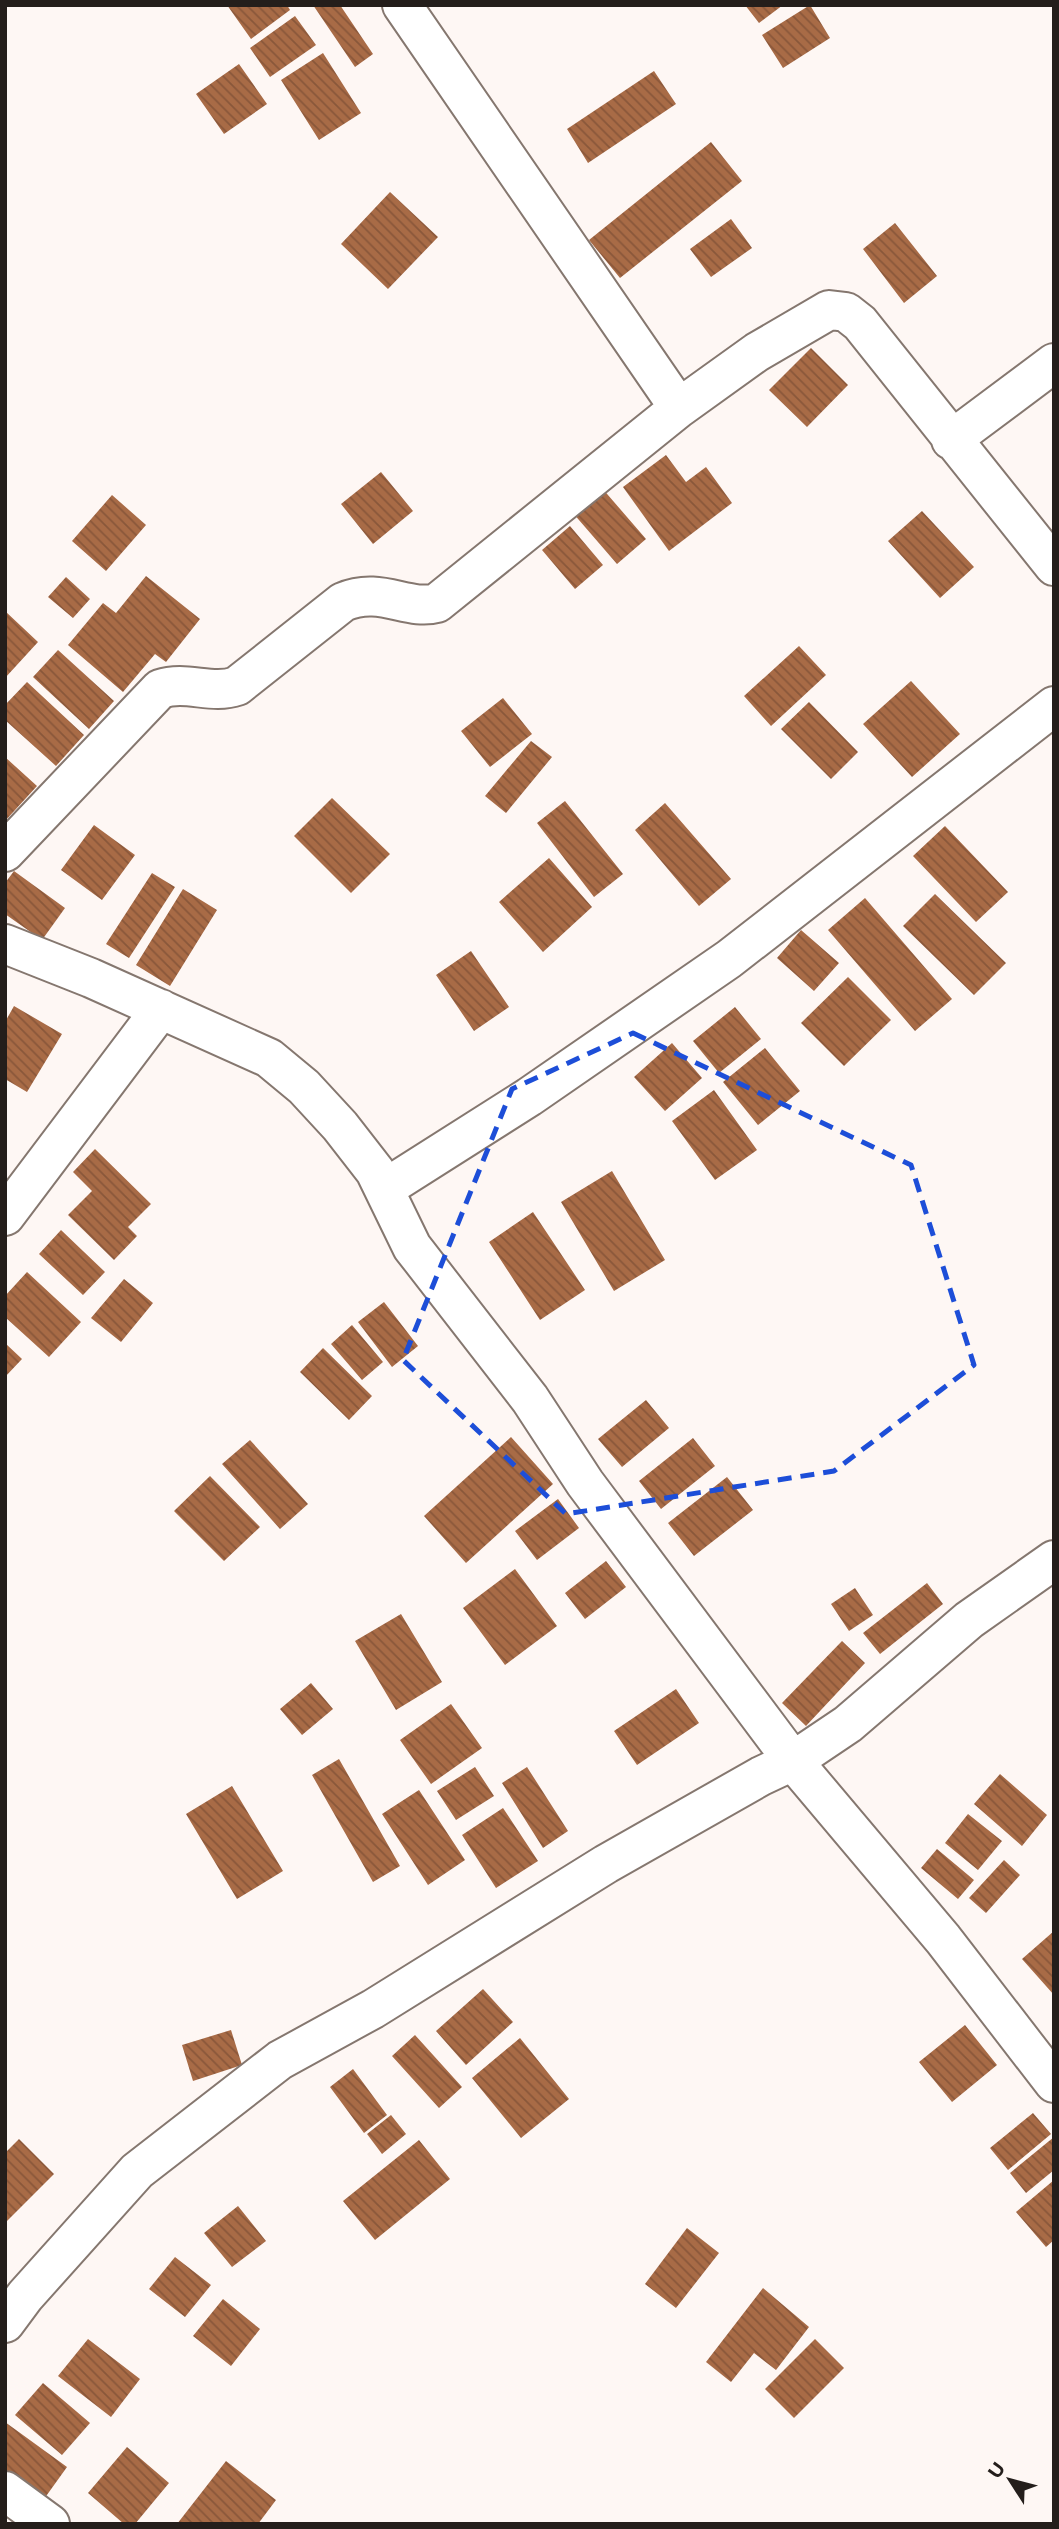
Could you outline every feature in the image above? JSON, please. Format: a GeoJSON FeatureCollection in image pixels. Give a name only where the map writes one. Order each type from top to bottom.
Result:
{"type":"FeatureCollection","features":[{"type":"Feature","properties":{"kind":"street"},"geometry":{"type":"LineString","coordinates":[[402,5],[679,408]]}},
{"type":"Feature","properties":{"kind":"street"},"geometry":{"type":"LineString","coordinates":[[5,852],[160,689],[175,684],[227,689],[237,685],[343,602],[354,597],[382,596],[422,604],[437,603],[679,408],[757,352],[829,310],[846,312],[860,323],[1054,566]]}},
{"type":"Feature","properties":{"kind":"street"},"geometry":{"type":"LineString","coordinates":[[951,440],[1054,363]]}},
{"type":"Feature","properties":{"kind":"street"},"geometry":{"type":"LineString","coordinates":[[384,1189],[529,1097],[730,959],[1054,706]]}},
{"type":"Feature","properties":{"kind":"street"},"geometry":{"type":"LineString","coordinates":[[5,944],[161,1009],[269,1058],[304,1087],[340,1126],[375,1171],[412,1247],[530,1399],[585,1483],[793,1761],[943,1940],[1054,2083]]}},
{"type":"Feature","properties":{"kind":"street"},"geometry":{"type":"LineString","coordinates":[[5,1216],[161,1009]]}},
{"type":"Feature","properties":{"kind":"street"},"geometry":{"type":"LineString","coordinates":[[12,2300],[137,2171],[280,2060],[373,2009],[618,1858],[761,1776],[793,1761],[848,1724],[969,1620],[1054,1560]]}},
{"type":"Feature","properties":{"kind":"street"},"geometry":{"type":"LineString","coordinates":[[5,2491],[50,2524]]}},
{"type":"Feature","properties":{"kind":"highlighted area"},"geometry":{"type":"Polygon","coordinates":[[[633,1033],[911,1165],[974,1365],[834,1471],[566,1514],[403,1360],[512,1089],[633,1033]]]}},
{"type":"Feature","properties":{"kind":"building"},"geometry":{"type":"Polygon","coordinates":[[[227,5],[287,5],[290,10],[251,39],[227,5]]]}},
{"type":"Feature","properties":{"kind":"building"},"geometry":{"type":"Polygon","coordinates":[[[313,5],[340,5],[373,54],[355,67],[313,5]]]}},
{"type":"Feature","properties":{"kind":"building"},"geometry":{"type":"Polygon","coordinates":[[[745,5],[783,5],[759,23],[745,5]]]}},
{"type":"Feature","properties":{"kind":"building"},"geometry":{"type":"Polygon","coordinates":[[[810,5],[830,38],[783,68],[762,35],[810,5]]]}},
{"type":"Feature","properties":{"kind":"building"},"geometry":{"type":"Polygon","coordinates":[[[295,16],[316,45],[270,77],[250,48],[295,16]]]}},
{"type":"Feature","properties":{"kind":"building"},"geometry":{"type":"Polygon","coordinates":[[[323,53],[361,113],[319,140],[281,80],[323,53]]]}},
{"type":"Feature","properties":{"kind":"building"},"geometry":{"type":"Polygon","coordinates":[[[239,64],[267,104],[224,134],[196,94],[239,64]]]}},
{"type":"Feature","properties":{"kind":"building"},"geometry":{"type":"Polygon","coordinates":[[[654,71],[676,104],[588,163],[567,129],[654,71]]]}},
{"type":"Feature","properties":{"kind":"building"},"geometry":{"type":"Polygon","coordinates":[[[711,142],[742,181],[620,278],[589,240],[711,142]]]}},
{"type":"Feature","properties":{"kind":"building"},"geometry":{"type":"Polygon","coordinates":[[[390,192],[438,237],[388,289],[341,244],[390,192]]]}},
{"type":"Feature","properties":{"kind":"building"},"geometry":{"type":"Polygon","coordinates":[[[731,219],[752,248],[711,277],[690,249],[731,219]]]}},
{"type":"Feature","properties":{"kind":"building"},"geometry":{"type":"Polygon","coordinates":[[[895,223],[937,276],[904,303],[863,249],[895,223]]]}},
{"type":"Feature","properties":{"kind":"building"},"geometry":{"type":"Polygon","coordinates":[[[811,348],[848,385],[807,427],[769,390],[811,348]]]}},
{"type":"Feature","properties":{"kind":"building"},"geometry":{"type":"Polygon","coordinates":[[[666,455],[686,482],[706,467],[732,503],[669,551],[623,487],[666,455]]]}},
{"type":"Feature","properties":{"kind":"building"},"geometry":{"type":"Polygon","coordinates":[[[381,472],[413,511],[373,544],[341,504],[381,472]]]}},
{"type":"Feature","properties":{"kind":"building"},"geometry":{"type":"Polygon","coordinates":[[[595,480],[646,539],[617,564],[566,505],[595,480]]]}},
{"type":"Feature","properties":{"kind":"building"},"geometry":{"type":"Polygon","coordinates":[[[112,495],[146,525],[106,571],[72,541],[112,495]]]}},
{"type":"Feature","properties":{"kind":"building"},"geometry":{"type":"Polygon","coordinates":[[[922,511],[974,567],[940,598],[888,541],[922,511]]]}},
{"type":"Feature","properties":{"kind":"building"},"geometry":{"type":"Polygon","coordinates":[[[570,526],[603,565],[575,589],[542,550],[570,526]]]}},
{"type":"Feature","properties":{"kind":"building"},"geometry":{"type":"Polygon","coordinates":[[[146,576],[200,619],[166,662],[155,654],[123,692],[68,645],[103,603],[116,613],[146,576]]]}},
{"type":"Feature","properties":{"kind":"building"},"geometry":{"type":"Polygon","coordinates":[[[66,577],[90,599],[73,618],[48,597],[66,577]]]}},
{"type":"Feature","properties":{"kind":"building"},"geometry":{"type":"Polygon","coordinates":[[[5,611],[38,642],[5,678],[5,611]]]}},
{"type":"Feature","properties":{"kind":"building"},"geometry":{"type":"Polygon","coordinates":[[[799,646],[826,675],[771,726],[744,696],[799,646]]]}},
{"type":"Feature","properties":{"kind":"building"},"geometry":{"type":"Polygon","coordinates":[[[58,650],[114,701],[89,729],[33,677],[58,650]]]}},
{"type":"Feature","properties":{"kind":"building"},"geometry":{"type":"Polygon","coordinates":[[[911,681],[960,734],[912,777],[863,724],[911,681]]]}},
{"type":"Feature","properties":{"kind":"building"},"geometry":{"type":"Polygon","coordinates":[[[27,682],[84,735],[56,766],[5,720],[5,705],[27,682]]]}},
{"type":"Feature","properties":{"kind":"building"},"geometry":{"type":"Polygon","coordinates":[[[503,698],[532,734],[490,767],[461,731],[503,698]]]}},
{"type":"Feature","properties":{"kind":"building"},"geometry":{"type":"Polygon","coordinates":[[[809,702],[858,752],[831,779],[781,729],[809,702]]]}},
{"type":"Feature","properties":{"kind":"building"},"geometry":{"type":"Polygon","coordinates":[[[531,741],[552,757],[506,813],[485,796],[531,741]]]}},
{"type":"Feature","properties":{"kind":"building"},"geometry":{"type":"Polygon","coordinates":[[[5,757],[37,786],[5,821],[5,757]]]}},
{"type":"Feature","properties":{"kind":"building"},"geometry":{"type":"Polygon","coordinates":[[[332,798],[390,854],[351,893],[294,836],[332,798]]]}},
{"type":"Feature","properties":{"kind":"building"},"geometry":{"type":"Polygon","coordinates":[[[565,801],[623,874],[594,897],[537,823],[565,801]]]}},
{"type":"Feature","properties":{"kind":"building"},"geometry":{"type":"Polygon","coordinates":[[[665,803],[731,879],[699,906],[635,830],[665,803]]]}},
{"type":"Feature","properties":{"kind":"building"},"geometry":{"type":"Polygon","coordinates":[[[94,825],[135,855],[102,900],[61,870],[94,825]]]}},
{"type":"Feature","properties":{"kind":"building"},"geometry":{"type":"Polygon","coordinates":[[[945,826],[1008,892],[976,922],[913,856],[945,826]]]}},
{"type":"Feature","properties":{"kind":"building"},"geometry":{"type":"Polygon","coordinates":[[[549,858],[592,907],[543,952],[499,902],[549,858]]]}},
{"type":"Feature","properties":{"kind":"building"},"geometry":{"type":"Polygon","coordinates":[[[14,871],[65,908],[42,940],[5,914],[5,883],[14,871]]]}},
{"type":"Feature","properties":{"kind":"building"},"geometry":{"type":"Polygon","coordinates":[[[152,873],[175,887],[129,958],[106,944],[152,873]]]}},
{"type":"Feature","properties":{"kind":"building"},"geometry":{"type":"Polygon","coordinates":[[[183,889],[217,910],[170,986],[136,965],[183,889]]]}},
{"type":"Feature","properties":{"kind":"building"},"geometry":{"type":"Polygon","coordinates":[[[935,894],[1006,963],[974,995],[903,926],[935,894]]]}},
{"type":"Feature","properties":{"kind":"building"},"geometry":{"type":"Polygon","coordinates":[[[865,898],[952,999],[915,1031],[828,930],[865,898]]]}},
{"type":"Feature","properties":{"kind":"building"},"geometry":{"type":"Polygon","coordinates":[[[801,930],[839,963],[814,991],[777,958],[801,930]]]}},
{"type":"Feature","properties":{"kind":"building"},"geometry":{"type":"Polygon","coordinates":[[[471,951],[509,1007],[474,1031],[436,975],[471,951]]]}},
{"type":"Feature","properties":{"kind":"building"},"geometry":{"type":"Polygon","coordinates":[[[848,977],[891,1020],[844,1066],[801,1023],[848,977]]]}},
{"type":"Feature","properties":{"kind":"building"},"geometry":{"type":"Polygon","coordinates":[[[14,1006],[62,1034],[27,1092],[5,1079],[5,1022],[14,1006]]]}},
{"type":"Feature","properties":{"kind":"building"},"geometry":{"type":"Polygon","coordinates":[[[735,1007],[761,1039],[719,1073],[693,1041],[735,1007]]]}},
{"type":"Feature","properties":{"kind":"building"},"geometry":{"type":"Polygon","coordinates":[[[672,1043],[702,1078],[665,1111],[634,1077],[672,1043]]]}},
{"type":"Feature","properties":{"kind":"building"},"geometry":{"type":"Polygon","coordinates":[[[765,1048],[800,1091],[758,1125],[723,1082],[765,1048]]]}},
{"type":"Feature","properties":{"kind":"building"},"geometry":{"type":"Polygon","coordinates":[[[714,1090],[757,1150],[715,1180],[672,1121],[714,1090]]]}},
{"type":"Feature","properties":{"kind":"building"},"geometry":{"type":"Polygon","coordinates":[[[95,1149],[151,1204],[128,1227],[137,1236],[114,1260],[68,1215],[92,1191],[73,1172],[95,1149]]]}},
{"type":"Feature","properties":{"kind":"building"},"geometry":{"type":"Polygon","coordinates":[[[612,1171],[665,1260],[614,1291],[561,1202],[612,1171]]]}},
{"type":"Feature","properties":{"kind":"building"},"geometry":{"type":"Polygon","coordinates":[[[533,1212],[585,1290],[540,1320],[489,1242],[533,1212]]]}},
{"type":"Feature","properties":{"kind":"building"},"geometry":{"type":"Polygon","coordinates":[[[61,1230],[105,1272],[83,1295],[39,1254],[61,1230]]]}},
{"type":"Feature","properties":{"kind":"building"},"geometry":{"type":"Polygon","coordinates":[[[27,1272],[81,1322],[49,1357],[5,1317],[5,1296],[27,1272]]]}},
{"type":"Feature","properties":{"kind":"building"},"geometry":{"type":"Polygon","coordinates":[[[124,1279],[153,1303],[121,1342],[91,1318],[124,1279]]]}},
{"type":"Feature","properties":{"kind":"building"},"geometry":{"type":"Polygon","coordinates":[[[384,1302],[418,1346],[392,1367],[358,1322],[384,1302]]]}},
{"type":"Feature","properties":{"kind":"building"},"geometry":{"type":"Polygon","coordinates":[[[352,1325],[383,1362],[362,1380],[331,1344],[352,1325]]]}},
{"type":"Feature","properties":{"kind":"building"},"geometry":{"type":"Polygon","coordinates":[[[5,1343],[22,1359],[5,1377],[5,1343]]]}},
{"type":"Feature","properties":{"kind":"building"},"geometry":{"type":"Polygon","coordinates":[[[323,1348],[372,1396],[349,1420],[300,1372],[323,1348]]]}},
{"type":"Feature","properties":{"kind":"building"},"geometry":{"type":"Polygon","coordinates":[[[646,1400],[669,1428],[622,1467],[598,1439],[646,1400]]]}},
{"type":"Feature","properties":{"kind":"building"},"geometry":{"type":"Polygon","coordinates":[[[511,1437],[553,1484],[466,1563],[424,1516],[511,1437]]]}},
{"type":"Feature","properties":{"kind":"building"},"geometry":{"type":"Polygon","coordinates":[[[693,1438],[715,1466],[661,1509],[639,1481],[693,1438]]]}},
{"type":"Feature","properties":{"kind":"building"},"geometry":{"type":"Polygon","coordinates":[[[250,1440],[308,1504],[280,1529],[222,1464],[250,1440]]]}},
{"type":"Feature","properties":{"kind":"building"},"geometry":{"type":"Polygon","coordinates":[[[210,1476],[260,1527],[224,1561],[174,1511],[210,1476]]]}},
{"type":"Feature","properties":{"kind":"building"},"geometry":{"type":"Polygon","coordinates":[[[727,1477],[753,1510],[694,1556],[668,1523],[727,1477]]]}},
{"type":"Feature","properties":{"kind":"building"},"geometry":{"type":"Polygon","coordinates":[[[558,1499],[579,1528],[537,1560],[515,1531],[558,1499]]]}},
{"type":"Feature","properties":{"kind":"building"},"geometry":{"type":"Polygon","coordinates":[[[606,1561],[626,1587],[585,1619],[565,1593],[606,1561]]]}},
{"type":"Feature","properties":{"kind":"building"},"geometry":{"type":"Polygon","coordinates":[[[515,1569],[557,1626],[505,1665],[463,1608],[515,1569]]]}},
{"type":"Feature","properties":{"kind":"building"},"geometry":{"type":"Polygon","coordinates":[[[927,1583],[943,1604],[880,1654],[863,1633],[927,1583]]]}},
{"type":"Feature","properties":{"kind":"building"},"geometry":{"type":"Polygon","coordinates":[[[855,1588],[873,1615],[849,1631],[831,1604],[855,1588]]]}},
{"type":"Feature","properties":{"kind":"building"},"geometry":{"type":"Polygon","coordinates":[[[401,1614],[442,1682],[396,1710],[355,1641],[401,1614]]]}},
{"type":"Feature","properties":{"kind":"building"},"geometry":{"type":"Polygon","coordinates":[[[842,1641],[865,1663],[806,1726],[782,1703],[842,1641]]]}},
{"type":"Feature","properties":{"kind":"building"},"geometry":{"type":"Polygon","coordinates":[[[311,1683],[333,1709],[302,1735],[280,1709],[311,1683]]]}},
{"type":"Feature","properties":{"kind":"building"},"geometry":{"type":"Polygon","coordinates":[[[676,1689],[699,1723],[637,1765],[614,1731],[676,1689]]]}},
{"type":"Feature","properties":{"kind":"building"},"geometry":{"type":"Polygon","coordinates":[[[451,1704],[482,1748],[431,1784],[400,1740],[451,1704]]]}},
{"type":"Feature","properties":{"kind":"building"},"geometry":{"type":"Polygon","coordinates":[[[339,1759],[400,1866],[373,1882],[312,1775],[339,1759]]]}},
{"type":"Feature","properties":{"kind":"building"},"geometry":{"type":"Polygon","coordinates":[[[475,1767],[494,1796],[456,1820],[437,1791],[475,1767]]]}},
{"type":"Feature","properties":{"kind":"building"},"geometry":{"type":"Polygon","coordinates":[[[527,1767],[568,1831],[543,1848],[502,1783],[527,1767]]]}},
{"type":"Feature","properties":{"kind":"building"},"geometry":{"type":"Polygon","coordinates":[[[1000,1774],[1047,1815],[1022,1846],[974,1804],[1000,1774]]]}},
{"type":"Feature","properties":{"kind":"building"},"geometry":{"type":"Polygon","coordinates":[[[232,1786],[283,1871],[237,1899],[186,1814],[232,1786]]]}},
{"type":"Feature","properties":{"kind":"building"},"geometry":{"type":"Polygon","coordinates":[[[419,1790],[465,1860],[428,1885],[382,1814],[419,1790]]]}},
{"type":"Feature","properties":{"kind":"building"},"geometry":{"type":"Polygon","coordinates":[[[503,1808],[538,1861],[496,1888],[462,1835],[503,1808]]]}},
{"type":"Feature","properties":{"kind":"building"},"geometry":{"type":"Polygon","coordinates":[[[968,1814],[1002,1841],[978,1870],[945,1843],[968,1814]]]}},
{"type":"Feature","properties":{"kind":"building"},"geometry":{"type":"Polygon","coordinates":[[[937,1849],[974,1880],[958,1899],[921,1868],[937,1849]]]}},
{"type":"Feature","properties":{"kind":"building"},"geometry":{"type":"Polygon","coordinates":[[[1004,1860],[1020,1875],[986,1913],[969,1898],[1004,1860]]]}},
{"type":"Feature","properties":{"kind":"building"},"geometry":{"type":"Polygon","coordinates":[[[1054,1931],[1054,1995],[1022,1959],[1054,1931]]]}},
{"type":"Feature","properties":{"kind":"building"},"geometry":{"type":"Polygon","coordinates":[[[483,1989],[513,2022],[466,2065],[436,2031],[483,1989]]]}},
{"type":"Feature","properties":{"kind":"building"},"geometry":{"type":"Polygon","coordinates":[[[965,2025],[997,2065],[952,2102],[919,2062],[965,2025]]]}},
{"type":"Feature","properties":{"kind":"building"},"geometry":{"type":"Polygon","coordinates":[[[231,2030],[242,2065],[193,2081],[182,2045],[231,2030]]]}},
{"type":"Feature","properties":{"kind":"building"},"geometry":{"type":"Polygon","coordinates":[[[415,2035],[462,2087],[439,2108],[392,2056],[415,2035]]]}},
{"type":"Feature","properties":{"kind":"building"},"geometry":{"type":"Polygon","coordinates":[[[520,2038],[569,2099],[521,2138],[472,2078],[520,2038]]]}},
{"type":"Feature","properties":{"kind":"building"},"geometry":{"type":"Polygon","coordinates":[[[353,2069],[387,2115],[364,2133],[330,2087],[353,2069]]]}},
{"type":"Feature","properties":{"kind":"building"},"geometry":{"type":"Polygon","coordinates":[[[1033,2113],[1051,2134],[1008,2170],[990,2148],[1033,2113]]]}},
{"type":"Feature","properties":{"kind":"building"},"geometry":{"type":"Polygon","coordinates":[[[391,2115],[406,2134],[382,2154],[367,2134],[391,2115]]]}},
{"type":"Feature","properties":{"kind":"building"},"geometry":{"type":"Polygon","coordinates":[[[1054,2137],[1054,2170],[1026,2193],[1010,2173],[1054,2137]]]}},
{"type":"Feature","properties":{"kind":"building"},"geometry":{"type":"Polygon","coordinates":[[[19,2139],[54,2174],[5,2223],[5,2153],[19,2139]]]}},
{"type":"Feature","properties":{"kind":"building"},"geometry":{"type":"Polygon","coordinates":[[[419,2140],[450,2179],[375,2240],[343,2201],[419,2140]]]}},
{"type":"Feature","properties":{"kind":"building"},"geometry":{"type":"Polygon","coordinates":[[[1054,2180],[1054,2240],[1046,2247],[1016,2212],[1054,2180]]]}},
{"type":"Feature","properties":{"kind":"building"},"geometry":{"type":"Polygon","coordinates":[[[238,2206],[266,2241],[232,2267],[204,2233],[238,2206]]]}},
{"type":"Feature","properties":{"kind":"building"},"geometry":{"type":"Polygon","coordinates":[[[687,2228],[719,2253],[676,2308],[645,2284],[687,2228]]]}},
{"type":"Feature","properties":{"kind":"building"},"geometry":{"type":"Polygon","coordinates":[[[175,2257],[211,2285],[185,2317],[149,2289],[175,2257]]]}},
{"type":"Feature","properties":{"kind":"building"},"geometry":{"type":"Polygon","coordinates":[[[763,2288],[809,2327],[776,2370],[754,2353],[731,2382],[706,2362],[763,2288]]]}},
{"type":"Feature","properties":{"kind":"building"},"geometry":{"type":"Polygon","coordinates":[[[223,2299],[260,2329],[231,2366],[193,2336],[223,2299]]]}},
{"type":"Feature","properties":{"kind":"building"},"geometry":{"type":"Polygon","coordinates":[[[88,2339],[140,2379],[111,2417],[58,2376],[88,2339]]]}},
{"type":"Feature","properties":{"kind":"building"},"geometry":{"type":"Polygon","coordinates":[[[815,2339],[844,2368],[794,2418],[765,2389],[815,2339]]]}},
{"type":"Feature","properties":{"kind":"building"},"geometry":{"type":"Polygon","coordinates":[[[43,2383],[90,2423],[62,2455],[15,2415],[43,2383]]]}},
{"type":"Feature","properties":{"kind":"building"},"geometry":{"type":"Polygon","coordinates":[[[5,2422],[67,2467],[39,2506],[5,2481],[5,2422]]]}},
{"type":"Feature","properties":{"kind":"building"},"geometry":{"type":"Polygon","coordinates":[[[127,2447],[169,2483],[135,2524],[124,2524],[88,2493],[127,2447]]]}},
{"type":"Feature","properties":{"kind":"building"},"geometry":{"type":"Polygon","coordinates":[[[226,2461],[276,2500],[258,2524],[177,2524],[226,2461]]]}}]}
